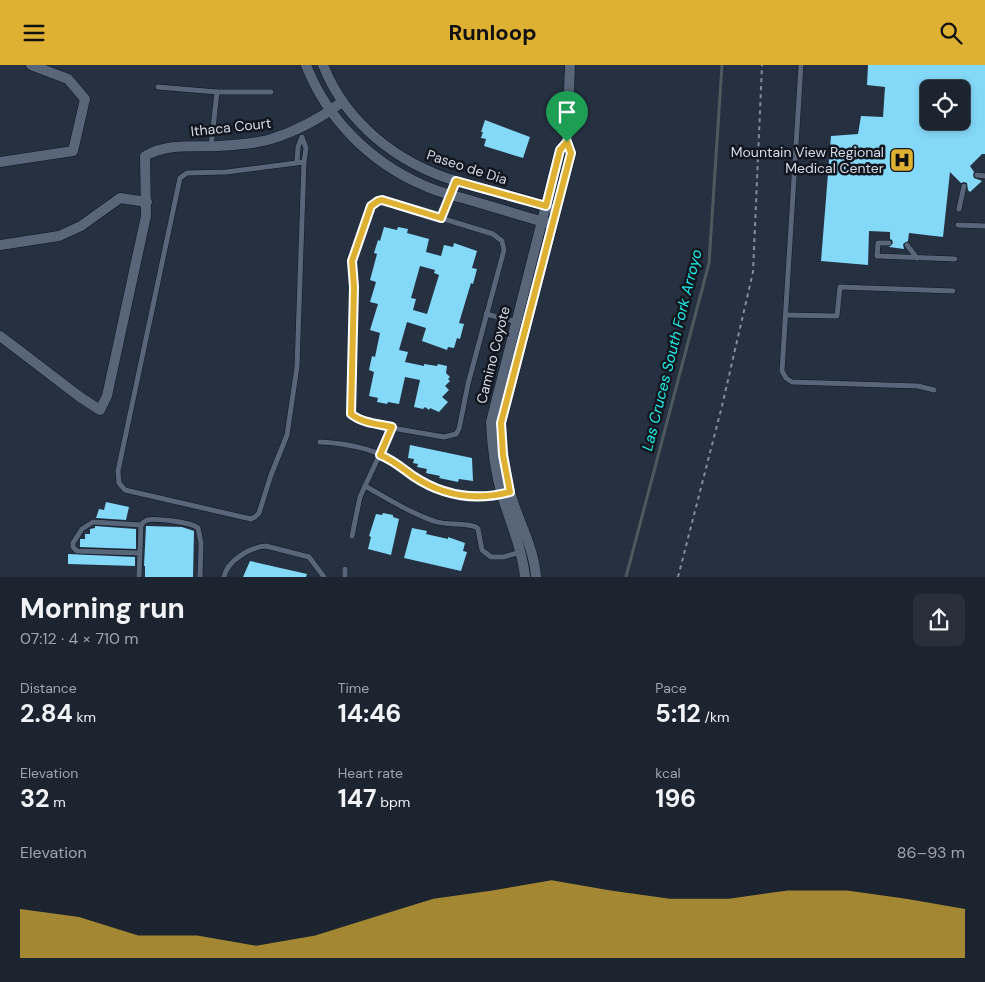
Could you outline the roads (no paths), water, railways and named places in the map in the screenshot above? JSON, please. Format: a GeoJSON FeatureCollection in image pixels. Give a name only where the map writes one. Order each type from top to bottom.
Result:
{"type":"FeatureCollection","features":[{"type":"Feature","properties":{"kind":"street"},"geometry":{"type":"LineString","coordinates":[[0,162],[72,151],[85,99],[68,79],[31,65]]}},
{"type":"Feature","properties":{"kind":"street"},"geometry":{"type":"LineString","coordinates":[[306,65],[331,111],[356,141],[382,162],[419,184],[436,191],[553,225]]}},
{"type":"Feature","properties":{"kind":"street","name":"Paseo de Dia"},"geometry":{"type":"LineString","coordinates":[[322,65],[342,101],[367,130],[398,155],[427,171],[556,210]]}},
{"type":"Feature","properties":{"kind":"street","name":"Camino Coyote"},"geometry":{"type":"LineString","coordinates":[[506,493],[501,423],[571,153],[567,142],[570,65]]}},
{"type":"Feature","properties":{"kind":"street","name":"Ithaca Court"},"geometry":{"type":"LineString","coordinates":[[147,202],[146,157],[152,153],[168,147],[211,146],[269,140],[301,132],[342,101]]}},
{"type":"Feature","properties":{"kind":"street","name":"Camino Coyote"},"geometry":{"type":"LineString","coordinates":[[536,577],[493,458],[491,422],[560,150],[567,142]]}},
{"type":"Feature","properties":{"kind":"street"},"geometry":{"type":"LineString","coordinates":[[0,245],[58,235],[81,227],[120,197],[147,202],[146,216],[116,361],[107,396],[100,410],[0,336]]}},
{"type":"Feature","properties":{"kind":"street","name":"Camino Coyote"},"geometry":{"type":"LineString","coordinates":[[525,577],[526,550]]}},
{"type":"Feature","properties":{"kind":"lane"},"geometry":{"type":"LineString","coordinates":[[801,65],[782,371],[786,378],[792,382],[918,386],[934,390]]}},
{"type":"Feature","properties":{"kind":"lane"},"geometry":{"type":"LineString","coordinates":[[158,87],[218,92],[271,92]]}},
{"type":"Feature","properties":{"kind":"lane"},"geometry":{"type":"LineString","coordinates":[[211,146],[218,92]]}},
{"type":"Feature","properties":{"kind":"lane"},"geometry":{"type":"LineString","coordinates":[[301,132],[306,148],[297,367],[287,435],[271,475],[259,513],[251,519],[125,490],[119,483],[118,471],[180,178],[186,173],[226,172],[304,162]]}},
{"type":"Feature","properties":{"kind":"lane"},"geometry":{"type":"LineString","coordinates":[[297,163],[301,132]]}},
{"type":"Feature","properties":{"kind":"lane"},"geometry":{"type":"LineString","coordinates":[[977,175],[985,177]]}},
{"type":"Feature","properties":{"kind":"lane"},"geometry":{"type":"LineString","coordinates":[[441,218],[456,181]]}},
{"type":"Feature","properties":{"kind":"lane"},"geometry":{"type":"LineString","coordinates":[[959,209],[964,186]]}},
{"type":"Feature","properties":{"kind":"lane"},"geometry":{"type":"LineString","coordinates":[[382,200],[441,218],[493,234],[502,241],[504,250],[468,384],[459,429],[456,434],[444,437],[356,418],[350,411],[354,287],[352,261],[371,206],[382,200]]}},
{"type":"Feature","properties":{"kind":"lane"},"geometry":{"type":"LineString","coordinates":[[958,225],[985,226]]}},
{"type":"Feature","properties":{"kind":"lane"},"geometry":{"type":"LineString","coordinates":[[889,243],[878,243],[877,256],[955,259]]}},
{"type":"Feature","properties":{"kind":"lane"},"geometry":{"type":"LineString","coordinates":[[907,245],[917,258]]}},
{"type":"Feature","properties":{"kind":"lane"},"geometry":{"type":"LineString","coordinates":[[786,315],[837,316],[840,287],[953,291]]}},
{"type":"Feature","properties":{"kind":"lane"},"geometry":{"type":"LineString","coordinates":[[486,315],[527,325]]}},
{"type":"Feature","properties":{"kind":"lane"},"geometry":{"type":"LineString","coordinates":[[352,536],[364,486],[392,427]]}},
{"type":"Feature","properties":{"kind":"lane"},"geometry":{"type":"LineString","coordinates":[[320,442],[352,445],[380,455],[392,460],[430,486],[445,492],[465,497],[506,493]]}},
{"type":"Feature","properties":{"kind":"lane"},"geometry":{"type":"LineString","coordinates":[[364,486],[435,522],[476,527],[482,550],[491,557],[503,557],[526,550]]}},
{"type":"Feature","properties":{"kind":"lane"},"geometry":{"type":"LineString","coordinates":[[139,553],[77,551],[73,547],[73,543],[82,529],[93,522],[140,525],[152,519],[195,525],[198,528],[200,538],[200,577]]}},
{"type":"Feature","properties":{"kind":"lane"},"geometry":{"type":"LineString","coordinates":[[139,577],[140,525]]}},
{"type":"Feature","properties":{"kind":"lane"},"geometry":{"type":"LineString","coordinates":[[224,577],[233,561],[260,547],[309,557],[324,577]]}},
{"type":"Feature","properties":{"kind":"lane"},"geometry":{"type":"LineString","coordinates":[[345,569],[345,577]]}},
{"type":"Feature","properties":{"kind":"waterway","name":"Las Cruces South Fork Arroyo"},"geometry":{"type":"LineString","coordinates":[[626,577],[709,263],[722,65]]}},
{"type":"Feature","properties":{"kind":"place","name":"Mountain View Regional Medical Center"},"geometry":{"type":"Point","coordinates":[902,160]}}]}
